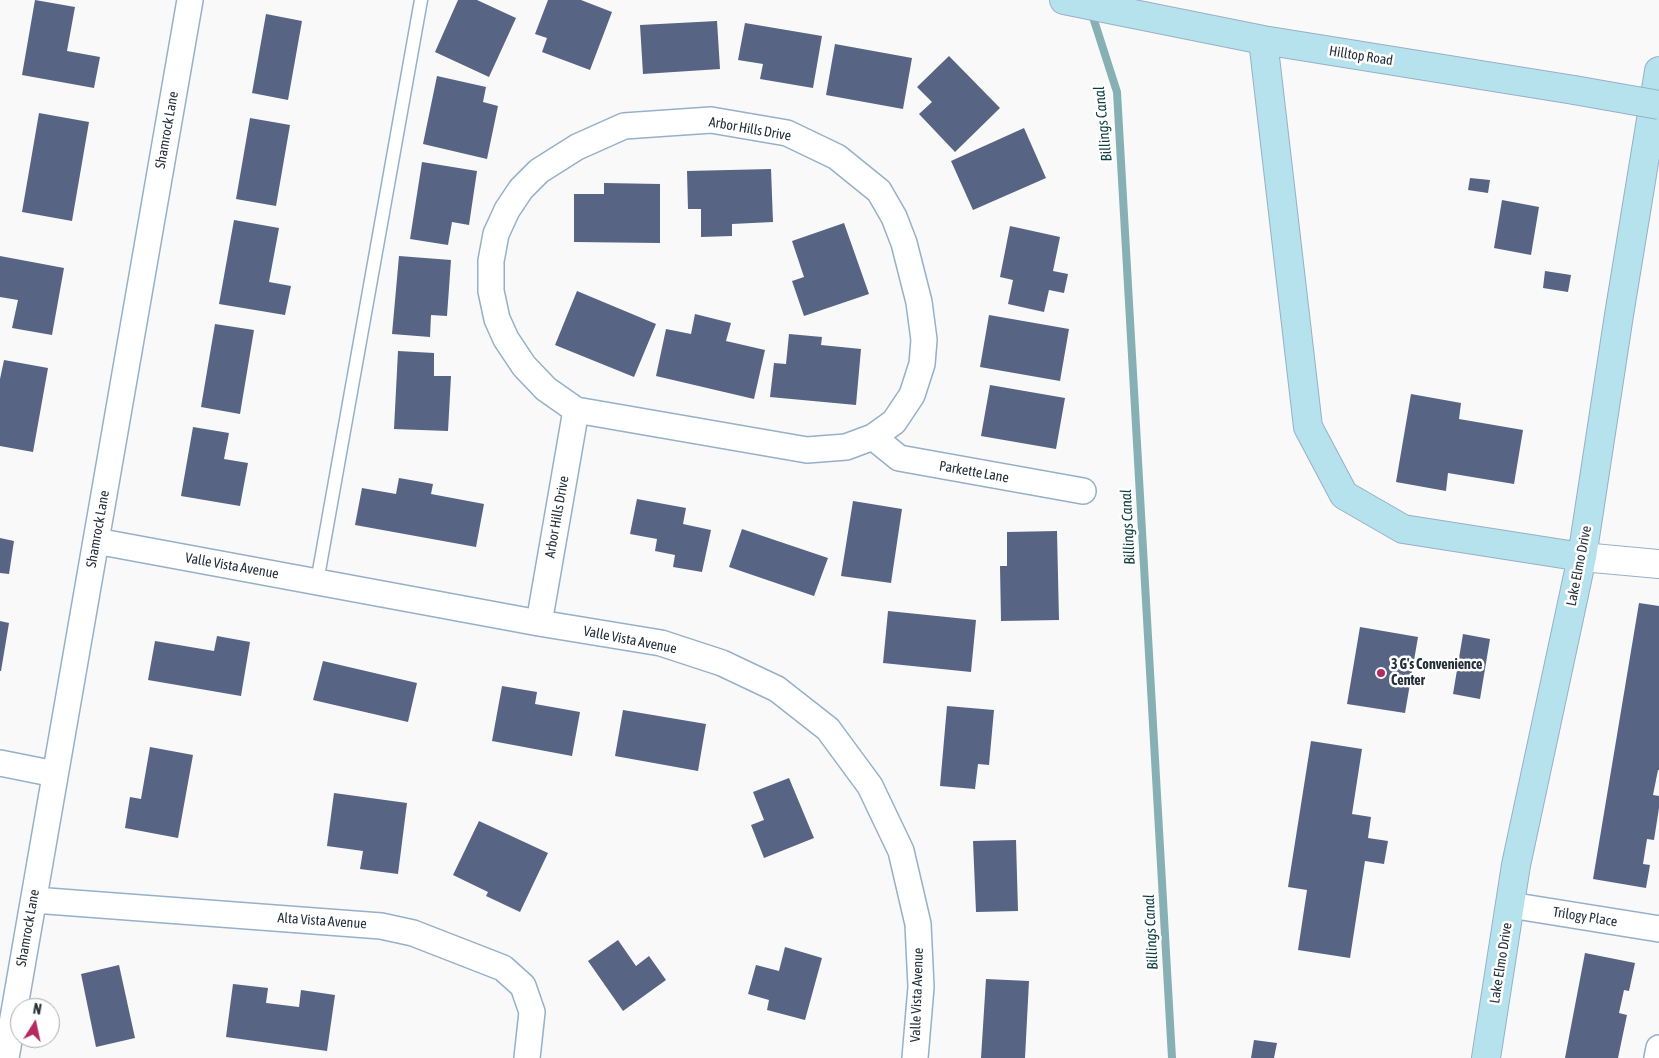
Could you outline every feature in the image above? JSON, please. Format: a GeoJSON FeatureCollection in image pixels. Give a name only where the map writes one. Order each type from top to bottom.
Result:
{"type":"FeatureCollection","features":[{"type":"Feature","properties":{"kind":"main road","name":"Hilltop Road"},"geometry":{"type":"LineString","coordinates":[[1064,0],[1263,40],[1659,105]]}},
{"type":"Feature","properties":{"kind":"main road"},"geometry":{"type":"LineString","coordinates":[[1263,40],[1308,427],[1344,495],[1403,529],[1582,557]]}},
{"type":"Feature","properties":{"kind":"main road","name":"Lake Elmo Drive"},"geometry":{"type":"LineString","coordinates":[[1486,1058],[1516,865],[1582,557],[1659,71]]}},
{"type":"Feature","properties":{"kind":"street","name":"Shamrock Lane"},"geometry":{"type":"LineString","coordinates":[[6,1058],[190,0]]}},
{"type":"Feature","properties":{"kind":"street","name":"Arbor Hills Drive"},"geometry":{"type":"LineString","coordinates":[[710,120],[787,133],[837,157],[879,191],[894,217],[904,243],[919,302],[924,340],[922,364],[912,395],[894,422],[873,437],[846,447],[807,450],[576,410],[546,389],[524,366],[506,339],[497,319],[491,291],[492,261],[496,234],[507,210],[520,189],[539,171],[577,147],[624,126],[710,120]]}},
{"type":"Feature","properties":{"kind":"street","name":"Arbor Hills Drive"},"geometry":{"type":"LineString","coordinates":[[539,623],[576,410]]}},
{"type":"Feature","properties":{"kind":"street","name":"Parkette Lane"},"geometry":{"type":"LineString","coordinates":[[873,437],[899,458],[1083,491]]}},
{"type":"Feature","properties":{"kind":"street","name":"Valle Vista Avenue"},"geometry":{"type":"LineString","coordinates":[[96,541],[539,623],[661,643],[722,663],[777,689],[828,729],[870,786],[901,851],[918,924],[921,987],[915,1058]]}},
{"type":"Feature","properties":{"kind":"street"},"geometry":{"type":"LineString","coordinates":[[1582,557],[1659,564]]}},
{"type":"Feature","properties":{"kind":"street"},"geometry":{"type":"LineString","coordinates":[[0,763],[55,774]]}},
{"type":"Feature","properties":{"kind":"street","name":"Alta Vista Avenue"},"geometry":{"type":"LineString","coordinates":[[34,900],[381,926],[413,932],[503,968],[523,986],[532,1012],[527,1058]]}},
{"type":"Feature","properties":{"kind":"street","name":"Trilogy Place"},"geometry":{"type":"LineString","coordinates":[[1510,905],[1659,929]]}},
{"type":"Feature","properties":{"kind":"street"},"geometry":{"type":"LineString","coordinates":[[1658,1058],[1659,1048]]}},
{"type":"Feature","properties":{"kind":"lane"},"geometry":{"type":"LineString","coordinates":[[317,582],[421,0]]}},
{"type":"Feature","properties":{"kind":"building"},"geometry":{"type":"Polygon","coordinates":[[[35,0],[75,7],[67,51],[100,57],[94,88],[22,75],[35,0]]]}},
{"type":"Feature","properties":{"kind":"building"},"geometry":{"type":"Polygon","coordinates":[[[458,0],[477,0],[516,18],[489,77],[435,52],[458,0]]]}},
{"type":"Feature","properties":{"kind":"building"},"geometry":{"type":"Polygon","coordinates":[[[548,0],[581,0],[612,12],[590,70],[542,52],[547,38],[535,34],[548,0]]]}},
{"type":"Feature","properties":{"kind":"building"},"geometry":{"type":"Polygon","coordinates":[[[266,14],[302,21],[288,100],[252,93],[266,14]]]}},
{"type":"Feature","properties":{"kind":"building"},"geometry":{"type":"Polygon","coordinates":[[[717,21],[720,69],[643,74],[640,25],[717,21]]]}},
{"type":"Feature","properties":{"kind":"building"},"geometry":{"type":"Polygon","coordinates":[[[745,23],[822,36],[813,88],[760,79],[763,64],[738,60],[745,23]]]}},
{"type":"Feature","properties":{"kind":"building"},"geometry":{"type":"Polygon","coordinates":[[[835,44],[912,58],[903,109],[826,95],[835,44]]]}},
{"type":"Feature","properties":{"kind":"building"},"geometry":{"type":"Polygon","coordinates":[[[949,56],[1000,108],[955,152],[919,114],[932,102],[917,87],[949,56]]]}},
{"type":"Feature","properties":{"kind":"building"},"geometry":{"type":"Polygon","coordinates":[[[437,76],[486,87],[483,102],[498,106],[487,159],[423,144],[437,76]]]}},
{"type":"Feature","properties":{"kind":"building"},"geometry":{"type":"Polygon","coordinates":[[[39,113],[89,122],[72,221],[22,212],[39,113]]]}},
{"type":"Feature","properties":{"kind":"building"},"geometry":{"type":"Polygon","coordinates":[[[250,118],[290,125],[276,206],[236,199],[250,118]]]}},
{"type":"Feature","properties":{"kind":"building"},"geometry":{"type":"Polygon","coordinates":[[[1024,128],[1046,178],[973,210],[951,161],[1024,128]]]}},
{"type":"Feature","properties":{"kind":"building"},"geometry":{"type":"Polygon","coordinates":[[[422,162],[477,171],[469,225],[452,222],[448,245],[410,239],[422,162]]]}},
{"type":"Feature","properties":{"kind":"building"},"geometry":{"type":"Polygon","coordinates":[[[771,169],[773,222],[732,224],[732,236],[701,237],[701,209],[688,209],[687,171],[771,169]]]}},
{"type":"Feature","properties":{"kind":"building"},"geometry":{"type":"Polygon","coordinates":[[[1470,178],[1490,180],[1488,193],[1468,190],[1470,178]]]}},
{"type":"Feature","properties":{"kind":"building"},"geometry":{"type":"Polygon","coordinates":[[[604,183],[660,184],[660,243],[574,242],[574,194],[604,194],[604,183]]]}},
{"type":"Feature","properties":{"kind":"building"},"geometry":{"type":"Polygon","coordinates":[[[1502,200],[1539,207],[1531,255],[1494,248],[1502,200]]]}},
{"type":"Feature","properties":{"kind":"building"},"geometry":{"type":"Polygon","coordinates":[[[234,220],[279,228],[269,282],[291,286],[285,315],[219,304],[234,220]]]}},
{"type":"Feature","properties":{"kind":"building"},"geometry":{"type":"Polygon","coordinates":[[[844,223],[869,294],[804,316],[792,281],[804,277],[792,241],[844,223]]]}},
{"type":"Feature","properties":{"kind":"building"},"geometry":{"type":"Polygon","coordinates":[[[1010,226],[1060,237],[1053,271],[1068,274],[1064,293],[1049,290],[1044,312],[1008,304],[1013,280],[1000,277],[1010,226]]]}},
{"type":"Feature","properties":{"kind":"building"},"geometry":{"type":"Polygon","coordinates":[[[0,256],[64,268],[52,335],[12,328],[18,300],[0,297],[0,256]]]}},
{"type":"Feature","properties":{"kind":"building"},"geometry":{"type":"Polygon","coordinates":[[[399,256],[451,260],[447,316],[431,315],[430,337],[392,334],[399,256]]]}},
{"type":"Feature","properties":{"kind":"building"},"geometry":{"type":"Polygon","coordinates":[[[1545,271],[1571,275],[1568,292],[1543,288],[1545,271]]]}},
{"type":"Feature","properties":{"kind":"building"},"geometry":{"type":"Polygon","coordinates":[[[577,291],[656,324],[634,377],[555,345],[577,291]]]}},
{"type":"Feature","properties":{"kind":"building"},"geometry":{"type":"Polygon","coordinates":[[[695,314],[731,323],[726,341],[765,350],[754,399],[656,376],[666,329],[691,334],[695,314]]]}},
{"type":"Feature","properties":{"kind":"building"},"geometry":{"type":"Polygon","coordinates":[[[989,315],[1069,329],[1060,381],[980,367],[989,315]]]}},
{"type":"Feature","properties":{"kind":"building"},"geometry":{"type":"Polygon","coordinates":[[[215,324],[254,330],[240,414],[201,407],[215,324]]]}},
{"type":"Feature","properties":{"kind":"building"},"geometry":{"type":"Polygon","coordinates":[[[789,334],[822,337],[821,345],[861,349],[856,405],[770,397],[774,363],[786,364],[789,334]]]}},
{"type":"Feature","properties":{"kind":"building"},"geometry":{"type":"Polygon","coordinates":[[[398,351],[434,353],[434,376],[451,376],[448,431],[394,429],[398,351]]]}},
{"type":"Feature","properties":{"kind":"building"},"geometry":{"type":"Polygon","coordinates":[[[4,360],[48,368],[33,452],[0,446],[0,379],[4,360]]]}},
{"type":"Feature","properties":{"kind":"building"},"geometry":{"type":"Polygon","coordinates":[[[990,385],[1065,398],[1056,449],[981,436],[990,385]]]}},
{"type":"Feature","properties":{"kind":"building"},"geometry":{"type":"Polygon","coordinates":[[[1411,394],[1461,403],[1459,419],[1523,430],[1514,484],[1448,473],[1446,491],[1396,482],[1411,394]]]}},
{"type":"Feature","properties":{"kind":"building"},"geometry":{"type":"Polygon","coordinates":[[[193,427],[229,433],[224,459],[248,463],[240,506],[181,496],[193,427]]]}},
{"type":"Feature","properties":{"kind":"building"},"geometry":{"type":"Polygon","coordinates":[[[399,478],[433,484],[431,494],[484,504],[476,547],[355,525],[362,488],[396,494],[399,478]]]}},
{"type":"Feature","properties":{"kind":"building"},"geometry":{"type":"Polygon","coordinates":[[[637,499],[686,508],[683,524],[711,530],[702,572],[673,567],[675,555],[655,551],[657,539],[630,534],[637,499]]]}},
{"type":"Feature","properties":{"kind":"building"},"geometry":{"type":"Polygon","coordinates":[[[853,501],[902,509],[891,583],[841,576],[853,501]]]}},
{"type":"Feature","properties":{"kind":"building"},"geometry":{"type":"Polygon","coordinates":[[[742,529],[828,558],[814,596],[729,567],[742,529]]]}},
{"type":"Feature","properties":{"kind":"building"},"geometry":{"type":"Polygon","coordinates":[[[1057,531],[1059,620],[1001,621],[1000,566],[1007,566],[1007,532],[1057,531]]]}},
{"type":"Feature","properties":{"kind":"building"},"geometry":{"type":"Polygon","coordinates":[[[0,538],[14,541],[9,574],[0,573],[0,538]]]}},
{"type":"Feature","properties":{"kind":"building"},"geometry":{"type":"Polygon","coordinates":[[[1639,603],[1659,606],[1659,770],[1653,795],[1659,796],[1659,808],[1654,840],[1647,839],[1643,864],[1650,865],[1646,888],[1593,879],[1639,603]]]}},
{"type":"Feature","properties":{"kind":"building"},"geometry":{"type":"Polygon","coordinates":[[[888,611],[976,620],[971,672],[883,663],[888,611]]]}},
{"type":"Feature","properties":{"kind":"building"},"geometry":{"type":"Polygon","coordinates":[[[0,621],[9,623],[1,671],[0,671],[0,621]]]}},
{"type":"Feature","properties":{"kind":"building"},"geometry":{"type":"Polygon","coordinates":[[[1360,627],[1418,637],[1405,713],[1347,704],[1360,627]]]}},
{"type":"Feature","properties":{"kind":"building"},"geometry":{"type":"Polygon","coordinates":[[[1463,634],[1490,639],[1480,699],[1453,694],[1463,634]]]}},
{"type":"Feature","properties":{"kind":"building"},"geometry":{"type":"Polygon","coordinates":[[[217,636],[250,642],[241,696],[148,680],[155,641],[214,651],[217,636]]]}},
{"type":"Feature","properties":{"kind":"building"},"geometry":{"type":"Polygon","coordinates":[[[323,661],[417,683],[408,722],[313,700],[323,661]]]}},
{"type":"Feature","properties":{"kind":"building"},"geometry":{"type":"Polygon","coordinates":[[[502,686],[537,692],[535,704],[580,712],[572,756],[492,741],[502,686]]]}},
{"type":"Feature","properties":{"kind":"building"},"geometry":{"type":"Polygon","coordinates":[[[947,706],[994,710],[989,765],[978,764],[975,789],[940,786],[947,706]]]}},
{"type":"Feature","properties":{"kind":"building"},"geometry":{"type":"Polygon","coordinates":[[[623,710],[706,724],[698,771],[615,756],[623,710]]]}},
{"type":"Feature","properties":{"kind":"building"},"geometry":{"type":"Polygon","coordinates":[[[1311,741],[1362,749],[1352,814],[1371,817],[1368,838],[1388,841],[1384,864],[1365,861],[1350,958],[1298,950],[1307,890],[1288,887],[1311,741]]]}},
{"type":"Feature","properties":{"kind":"building"},"geometry":{"type":"Polygon","coordinates":[[[150,747],[193,755],[178,838],[125,828],[130,797],[141,799],[150,747]]]}},
{"type":"Feature","properties":{"kind":"building"},"geometry":{"type":"Polygon","coordinates":[[[789,778],[814,838],[764,858],[751,825],[764,820],[753,792],[789,778]]]}},
{"type":"Feature","properties":{"kind":"building"},"geometry":{"type":"Polygon","coordinates":[[[334,793],[407,803],[398,874],[360,869],[363,851],[327,846],[334,793]]]}},
{"type":"Feature","properties":{"kind":"building"},"geometry":{"type":"Polygon","coordinates":[[[479,821],[548,853],[520,912],[486,896],[488,892],[453,875],[479,821]]]}},
{"type":"Feature","properties":{"kind":"building"},"geometry":{"type":"Polygon","coordinates":[[[1016,840],[1018,911],[976,912],[973,841],[1016,840]]]}},
{"type":"Feature","properties":{"kind":"building"},"geometry":{"type":"Polygon","coordinates":[[[618,940],[636,966],[649,956],[666,980],[623,1011],[588,961],[618,940]]]}},
{"type":"Feature","properties":{"kind":"building"},"geometry":{"type":"Polygon","coordinates":[[[785,947],[822,958],[805,1020],[767,1010],[769,1000],[748,994],[756,965],[779,971],[785,947]]]}},
{"type":"Feature","properties":{"kind":"building"},"geometry":{"type":"Polygon","coordinates":[[[1585,953],[1635,963],[1629,991],[1624,990],[1619,1013],[1627,1015],[1618,1058],[1565,1058],[1585,953]]]}},
{"type":"Feature","properties":{"kind":"building"},"geometry":{"type":"Polygon","coordinates":[[[119,965],[135,1038],[96,1047],[81,974],[119,965]]]}},
{"type":"Feature","properties":{"kind":"building"},"geometry":{"type":"Polygon","coordinates":[[[986,979],[1029,981],[1025,1058],[981,1058],[986,979]]]}},
{"type":"Feature","properties":{"kind":"building"},"geometry":{"type":"Polygon","coordinates":[[[233,984],[268,988],[266,1003],[299,1007],[301,990],[335,995],[327,1051],[226,1037],[233,984]]]}},
{"type":"Feature","properties":{"kind":"building"},"geometry":{"type":"Polygon","coordinates":[[[1254,1040],[1277,1043],[1274,1058],[1251,1058],[1254,1040]]]}},
{"type":"Feature","properties":{"kind":"waterway","name":"Billings Canal"},"geometry":{"type":"LineString","coordinates":[[1091,11],[1117,92],[1172,1058]]}},
{"type":"Feature","properties":{"kind":"place","name":"3 G's Convenience Center"},"geometry":{"type":"Point","coordinates":[1381,673]}}]}
